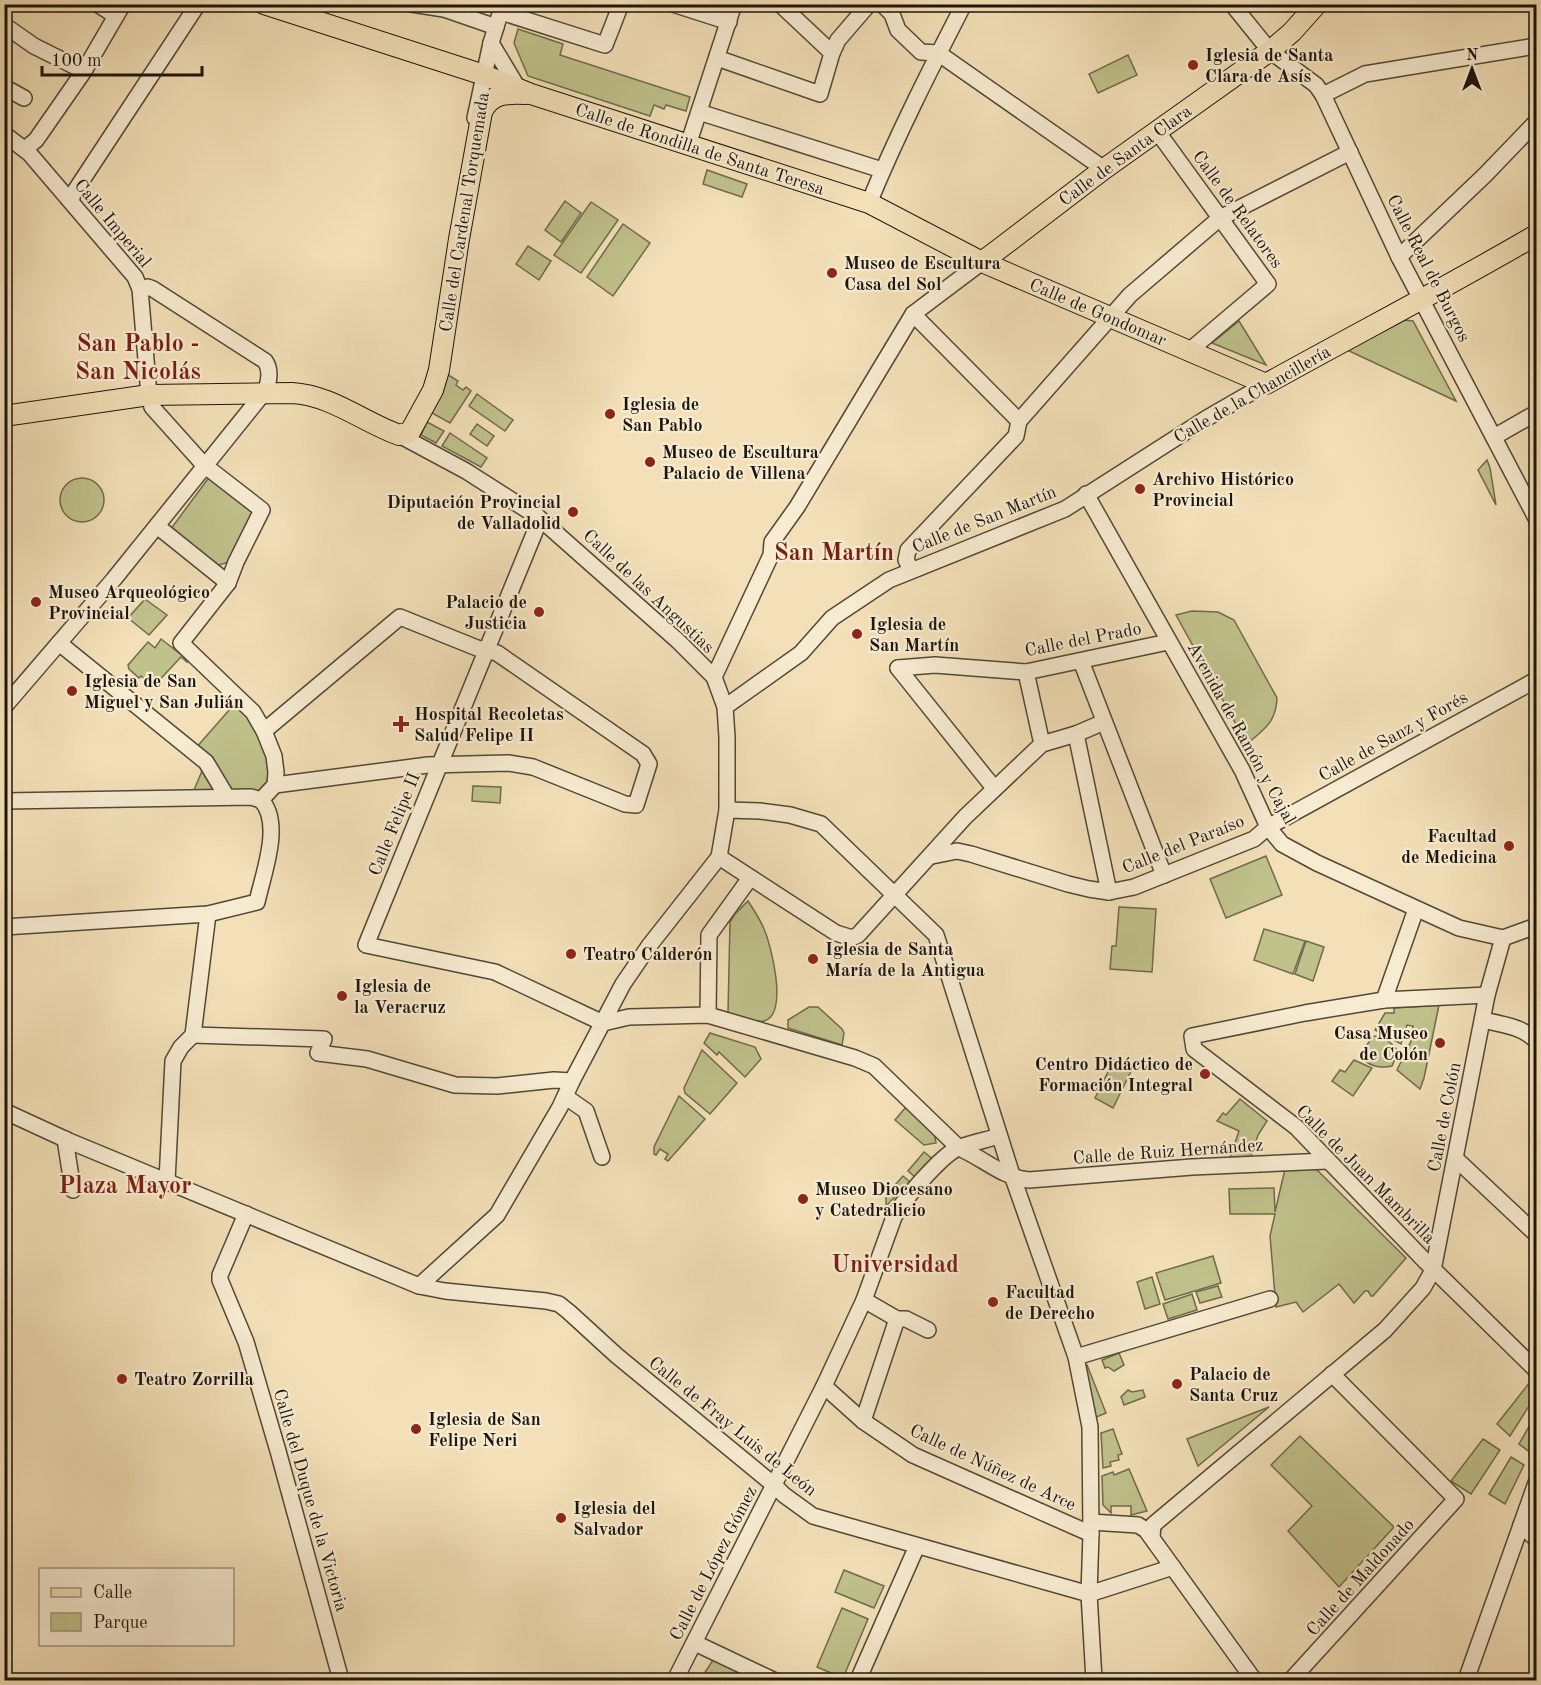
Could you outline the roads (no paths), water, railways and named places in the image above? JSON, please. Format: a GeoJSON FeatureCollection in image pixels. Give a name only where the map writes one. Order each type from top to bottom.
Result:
{"type":"FeatureCollection","features":[{"type":"Feature","properties":{"kind":"main road","name":"Calle de Rondilla de Santa Teresa"},"geometry":{"type":"LineString","coordinates":[[264,4],[869,203]]}},
{"type":"Feature","properties":{"kind":"main road"},"geometry":{"type":"LineString","coordinates":[[1270,51],[1281,27],[1299,4]]}},
{"type":"Feature","properties":{"kind":"main road","name":"Calle de Santa Clara"},"geometry":{"type":"LineString","coordinates":[[982,262],[1104,169],[1270,51],[1292,32],[1317,4]]}},
{"type":"Feature","properties":{"kind":"main road","name":"Calle de Rondilla de Santa Teresa"},"geometry":{"type":"LineString","coordinates":[[482,112],[494,97],[525,91]]}},
{"type":"Feature","properties":{"kind":"main road","name":"Calle del Cardenal Torquemada"},"geometry":{"type":"LineString","coordinates":[[441,346],[482,112]]}},
{"type":"Feature","properties":{"kind":"main road","name":"Calle de Gondomar"},"geometry":{"type":"LineString","coordinates":[[869,203],[982,262],[1266,384]]}},
{"type":"Feature","properties":{"kind":"main road","name":"Calle de la Chancillería"},"geometry":{"type":"LineString","coordinates":[[1266,384],[1536,235]]}},
{"type":"Feature","properties":{"kind":"main road"},"geometry":{"type":"LineString","coordinates":[[4,416],[148,395],[292,393],[315,397],[407,437],[433,390],[441,346]]}},
{"type":"Feature","properties":{"kind":"street"},"geometry":{"type":"LineString","coordinates":[[26,149],[36,140],[84,71],[119,10],[97,4]]}},
{"type":"Feature","properties":{"kind":"street"},"geometry":{"type":"LineString","coordinates":[[70,201],[198,4]]}},
{"type":"Feature","properties":{"kind":"street"},"geometry":{"type":"LineString","coordinates":[[412,4],[444,9],[496,27]]}},
{"type":"Feature","properties":{"kind":"street"},"geometry":{"type":"LineString","coordinates":[[502,8],[605,45],[621,4]]}},
{"type":"Feature","properties":{"kind":"street"},"geometry":{"type":"LineString","coordinates":[[688,145],[734,4]]}},
{"type":"Feature","properties":{"kind":"street"},"geometry":{"type":"LineString","coordinates":[[780,4],[832,52]]}},
{"type":"Feature","properties":{"kind":"street"},"geometry":{"type":"LineString","coordinates":[[717,58],[820,94],[832,52],[838,40],[869,4]]}},
{"type":"Feature","properties":{"kind":"street"},"geometry":{"type":"LineString","coordinates":[[882,4],[892,14],[898,30],[921,52],[938,53],[1104,169]]}},
{"type":"Feature","properties":{"kind":"street"},"geometry":{"type":"LineString","coordinates":[[869,203],[882,170],[964,4]]}},
{"type":"Feature","properties":{"kind":"street","name":"Calle Real de Burgos"},"geometry":{"type":"LineString","coordinates":[[1232,4],[1270,51],[1316,85],[1323,95],[1399,257],[1534,508]]}},
{"type":"Feature","properties":{"kind":"street"},"geometry":{"type":"LineString","coordinates":[[676,5],[729,22]]}},
{"type":"Feature","properties":{"kind":"street","name":"Calle del Cardenal Torquemada"},"geometry":{"type":"LineString","coordinates":[[441,346],[484,75],[502,8]]}},
{"type":"Feature","properties":{"kind":"street"},"geometry":{"type":"LineString","coordinates":[[4,25],[34,46],[84,71]]}},
{"type":"Feature","properties":{"kind":"street","name":"Calle del Cardenal Torquemada"},"geometry":{"type":"LineString","coordinates":[[491,43],[525,91]]}},
{"type":"Feature","properties":{"kind":"street"},"geometry":{"type":"LineString","coordinates":[[1323,95],[1365,74],[1536,46]]}},
{"type":"Feature","properties":{"kind":"street","name":"Calle del Cardenal Torquemada"},"geometry":{"type":"LineString","coordinates":[[482,112],[484,75]]}},
{"type":"Feature","properties":{"kind":"street"},"geometry":{"type":"LineString","coordinates":[[4,87],[24,98]]}},
{"type":"Feature","properties":{"kind":"street"},"geometry":{"type":"LineString","coordinates":[[699,112],[882,170]]}},
{"type":"Feature","properties":{"kind":"street"},"geometry":{"type":"LineString","coordinates":[[1399,257],[1485,175],[1536,122]]}},
{"type":"Feature","properties":{"kind":"street","name":"Calle de Relatores"},"geometry":{"type":"LineString","coordinates":[[1158,131],[1268,284],[1189,351]]}},
{"type":"Feature","properties":{"kind":"street","name":"Calle Imperial"},"geometry":{"type":"LineString","coordinates":[[4,134],[26,149],[135,277],[140,289],[148,395]]}},
{"type":"Feature","properties":{"kind":"street"},"geometry":{"type":"LineString","coordinates":[[911,569],[906,560],[908,550],[1016,436],[1019,421],[1130,295],[1220,218],[1350,152]]}},
{"type":"Feature","properties":{"kind":"street"},"geometry":{"type":"LineString","coordinates":[[714,677],[771,555],[772,542],[797,507],[913,314],[982,262]]}},
{"type":"Feature","properties":{"kind":"street"},"geometry":{"type":"LineString","coordinates":[[4,706],[157,526],[263,394],[268,381],[268,365],[265,361],[153,289],[148,287],[140,289]]}},
{"type":"Feature","properties":{"kind":"street"},"geometry":{"type":"LineString","coordinates":[[913,314],[1019,421]]}},
{"type":"Feature","properties":{"kind":"street","name":"Calle de la Chancillería"},"geometry":{"type":"LineString","coordinates":[[1086,494],[1266,384]]}},
{"type":"Feature","properties":{"kind":"street"},"geometry":{"type":"LineString","coordinates":[[148,395],[155,413],[204,465],[262,510],[228,583],[181,643],[253,712],[264,731],[274,756],[276,772],[274,785],[261,800]]}},
{"type":"Feature","properties":{"kind":"street"},"geometry":{"type":"LineString","coordinates":[[1494,437],[1536,413]]}},
{"type":"Feature","properties":{"kind":"street","name":"Calle de las Angustias"},"geometry":{"type":"LineString","coordinates":[[407,437],[538,517],[678,641],[714,677],[725,707],[727,810],[719,857],[649,946],[623,984],[572,1081],[566,1097],[497,1215],[419,1286]]}},
{"type":"Feature","properties":{"kind":"street","name":"Calle de San Martín"},"geometry":{"type":"LineString","coordinates":[[725,707],[801,653],[832,618],[889,580],[911,569],[1065,509],[1086,494]]}},
{"type":"Feature","properties":{"kind":"street","name":"Avenida de Ramón y Cajal"},"geometry":{"type":"LineString","coordinates":[[1086,494],[1242,770],[1268,827],[1282,844],[1317,863],[1459,928],[1503,938]]}},
{"type":"Feature","properties":{"kind":"street","name":"Calle Felipe II"},"geometry":{"type":"LineString","coordinates":[[538,517],[536,529],[366,945],[495,972],[603,1023]]}},
{"type":"Feature","properties":{"kind":"street"},"geometry":{"type":"LineString","coordinates":[[157,526],[228,583]]}},
{"type":"Feature","properties":{"kind":"street"},"geometry":{"type":"LineString","coordinates":[[264,731],[400,617],[497,653],[644,754],[649,764],[636,805],[626,804],[533,767],[508,763],[439,764],[274,785]]}},
{"type":"Feature","properties":{"kind":"street","name":"Calle del Prado"},"geometry":{"type":"LineString","coordinates":[[994,788],[898,668],[935,666],[1026,672],[1168,642]]}},
{"type":"Feature","properties":{"kind":"street"},"geometry":{"type":"LineString","coordinates":[[59,644],[206,762],[227,797]]}},
{"type":"Feature","properties":{"kind":"street"},"geometry":{"type":"LineString","coordinates":[[1081,661],[1164,875]]}},
{"type":"Feature","properties":{"kind":"street"},"geometry":{"type":"LineString","coordinates":[[1026,672],[1042,744]]}},
{"type":"Feature","properties":{"kind":"street","name":"Calle de Sanz y Forés"},"geometry":{"type":"LineString","coordinates":[[1268,827],[1536,680]]}},
{"type":"Feature","properties":{"kind":"street"},"geometry":{"type":"LineString","coordinates":[[719,857],[794,908],[846,937],[852,938],[858,935],[932,856],[965,817],[1042,744],[1076,734],[1104,722]]}},
{"type":"Feature","properties":{"kind":"street"},"geometry":{"type":"LineString","coordinates":[[1076,734],[1109,892]]}},
{"type":"Feature","properties":{"kind":"street"},"geometry":{"type":"LineString","coordinates":[[4,801],[251,797],[261,800],[267,806],[272,837],[257,902],[208,914],[4,927]]}},
{"type":"Feature","properties":{"kind":"street"},"geometry":{"type":"LineString","coordinates":[[727,810],[790,815],[821,824],[936,935],[1006,1159],[1076,1357],[1090,1427],[1089,1594],[1094,1680]]}},
{"type":"Feature","properties":{"kind":"street"},"geometry":{"type":"LineString","coordinates":[[965,817],[961,832],[962,840],[971,854]]}},
{"type":"Feature","properties":{"kind":"street","name":"Calle del Paraíso"},"geometry":{"type":"LineString","coordinates":[[932,856],[957,851],[1068,884],[1109,892],[1134,887],[1254,839],[1268,827]]}},
{"type":"Feature","properties":{"kind":"street"},"geometry":{"type":"LineString","coordinates":[[708,1015],[709,935],[750,878]]}},
{"type":"Feature","properties":{"kind":"street"},"geometry":{"type":"LineString","coordinates":[[1416,909],[1384,1000],[1487,995]]}},
{"type":"Feature","properties":{"kind":"street"},"geometry":{"type":"LineString","coordinates":[[167,1181],[173,1061],[181,1047],[193,1035],[208,914]]}},
{"type":"Feature","properties":{"kind":"street"},"geometry":{"type":"LineString","coordinates":[[1503,938],[1536,926]]}},
{"type":"Feature","properties":{"kind":"street","name":"Calle de Colón"},"geometry":{"type":"LineString","coordinates":[[1433,1270],[1487,995],[1503,938]]}},
{"type":"Feature","properties":{"kind":"street"},"geometry":{"type":"LineString","coordinates":[[623,984],[623,1000],[629,1017]]}},
{"type":"Feature","properties":{"kind":"street","name":"Calle de Juan Mambrilla"},"geometry":{"type":"LineString","coordinates":[[1384,1000],[1192,1036],[1194,1048],[1296,1127],[1433,1270],[1536,1370]]}},
{"type":"Feature","properties":{"kind":"street"},"geometry":{"type":"LineString","coordinates":[[603,1023],[629,1017],[708,1015],[855,1058],[874,1066],[959,1148],[1013,1178]]}},
{"type":"Feature","properties":{"kind":"street"},"geometry":{"type":"LineString","coordinates":[[1483,1020],[1512,1027],[1532,1035],[1536,1041]]}},
{"type":"Feature","properties":{"kind":"street"},"geometry":{"type":"LineString","coordinates":[[193,1035],[324,1039],[318,1053],[367,1059],[455,1085],[497,1086],[554,1080],[572,1081]]}},
{"type":"Feature","properties":{"kind":"street"},"geometry":{"type":"LineString","coordinates":[[566,1097],[586,1111],[600,1151]]}},
{"type":"Feature","properties":{"kind":"street","name":"Calle de Fray Luis de León"},"geometry":{"type":"LineString","coordinates":[[4,1110],[65,1139],[419,1286],[559,1304],[616,1356],[784,1495],[813,1516],[1089,1594]]}},
{"type":"Feature","properties":{"kind":"street"},"geometry":{"type":"LineString","coordinates":[[959,1148],[999,1136]]}},
{"type":"Feature","properties":{"kind":"street"},"geometry":{"type":"LineString","coordinates":[[65,1139],[73,1190]]}},
{"type":"Feature","properties":{"kind":"street","name":"Calle de López Gómez"},"geometry":{"type":"LineString","coordinates":[[675,1680],[824,1386],[864,1300],[901,1205],[948,1155],[959,1148]]}},
{"type":"Feature","properties":{"kind":"street"},"geometry":{"type":"LineString","coordinates":[[990,1165],[1006,1159]]}},
{"type":"Feature","properties":{"kind":"street"},"geometry":{"type":"LineString","coordinates":[[1456,1159],[1536,1234]]}},
{"type":"Feature","properties":{"kind":"street","name":"Calle de Ruiz Hernández"},"geometry":{"type":"LineString","coordinates":[[1013,1178],[1029,1180],[1192,1167],[1327,1161]]}},
{"type":"Feature","properties":{"kind":"street","name":"Calle del Duque de la Victoria"},"geometry":{"type":"LineString","coordinates":[[246,1214],[220,1275],[220,1280],[242,1331],[278,1451],[341,1680]]}},
{"type":"Feature","properties":{"kind":"street"},"geometry":{"type":"LineString","coordinates":[[1152,1537],[1154,1525],[1385,1330],[1427,1283],[1433,1270]]}},
{"type":"Feature","properties":{"kind":"street"},"geometry":{"type":"LineString","coordinates":[[1076,1357],[1270,1299]]}},
{"type":"Feature","properties":{"kind":"street"},"geometry":{"type":"LineString","coordinates":[[864,1300],[897,1319],[906,1319],[928,1330]]}},
{"type":"Feature","properties":{"kind":"street"},"geometry":{"type":"LineString","coordinates":[[863,1421],[897,1319]]}},
{"type":"Feature","properties":{"kind":"street","name":"Calle de Maldonado"},"geometry":{"type":"LineString","coordinates":[[1292,1680],[1456,1499],[1332,1374]]}},
{"type":"Feature","properties":{"kind":"street","name":"Calle de Núñez de Arce"},"geometry":{"type":"LineString","coordinates":[[824,1386],[863,1421],[913,1455],[1091,1528]]}},
{"type":"Feature","properties":{"kind":"street"},"geometry":{"type":"LineString","coordinates":[[1466,1680],[1536,1483]]}},
{"type":"Feature","properties":{"kind":"street"},"geometry":{"type":"LineString","coordinates":[[1091,1528],[1138,1525],[1152,1537],[1254,1680]]}},
{"type":"Feature","properties":{"kind":"street"},"geometry":{"type":"LineString","coordinates":[[1521,1525],[1536,1539]]}},
{"type":"Feature","properties":{"kind":"street"},"geometry":{"type":"LineString","coordinates":[[858,1680],[917,1546]]}},
{"type":"Feature","properties":{"kind":"street"},"geometry":{"type":"LineString","coordinates":[[1089,1594],[1173,1567]]}},
{"type":"Feature","properties":{"kind":"street"},"geometry":{"type":"LineString","coordinates":[[695,1643],[773,1680]]}},
{"type":"Feature","properties":{"kind":"place","name":"Iglesia de Santa Clara de Asís"},"geometry":{"type":"Point","coordinates":[1193,65]}},
{"type":"Feature","properties":{"kind":"place","name":"Museo de Escultura Casa del Sol"},"geometry":{"type":"Point","coordinates":[832,273]}},
{"type":"Feature","properties":{"kind":"place","name":"Iglesia de San Pablo"},"geometry":{"type":"Point","coordinates":[610,414]}},
{"type":"Feature","properties":{"kind":"place","name":"Museo de Escultura Palacio de Villena"},"geometry":{"type":"Point","coordinates":[650,462]}},
{"type":"Feature","properties":{"kind":"place","name":"Archivo Histórico Provincial"},"geometry":{"type":"Point","coordinates":[1140,489]}},
{"type":"Feature","properties":{"kind":"place","name":"Diputación Provincial de Valladolid"},"geometry":{"type":"Point","coordinates":[573,512]}},
{"type":"Feature","properties":{"kind":"place","name":"Museo Arqueológico Provincial"},"geometry":{"type":"Point","coordinates":[36,602]}},
{"type":"Feature","properties":{"kind":"place","name":"Palacio de Justicia"},"geometry":{"type":"Point","coordinates":[539,612]}},
{"type":"Feature","properties":{"kind":"place","name":"Iglesia de San Martín"},"geometry":{"type":"Point","coordinates":[857,634]}},
{"type":"Feature","properties":{"kind":"place","name":"Iglesia de San Miguel y San Julián"},"geometry":{"type":"Point","coordinates":[72,691]}},
{"type":"Feature","properties":{"kind":"place","name":"Hospital Recoletas Salud Felipe II"},"geometry":{"type":"Point","coordinates":[401,724]}},
{"type":"Feature","properties":{"kind":"place","name":"Facultad de Medicina"},"geometry":{"type":"Point","coordinates":[1509,846]}},
{"type":"Feature","properties":{"kind":"place","name":"Teatro Calderón"},"geometry":{"type":"Point","coordinates":[571,954]}},
{"type":"Feature","properties":{"kind":"place","name":"Iglesia de Santa María de la Antigua"},"geometry":{"type":"Point","coordinates":[813,959]}},
{"type":"Feature","properties":{"kind":"place","name":"Iglesia de la Veracruz"},"geometry":{"type":"Point","coordinates":[342,996]}},
{"type":"Feature","properties":{"kind":"place","name":"Casa Museo de Colón"},"geometry":{"type":"Point","coordinates":[1440,1043]}},
{"type":"Feature","properties":{"kind":"place","name":"Centro Didáctico de Formación Integral"},"geometry":{"type":"Point","coordinates":[1205,1074]}},
{"type":"Feature","properties":{"kind":"place","name":"Museo Diocesano y Catedralicio"},"geometry":{"type":"Point","coordinates":[803,1199]}},
{"type":"Feature","properties":{"kind":"place","name":"Facultad de Derecho"},"geometry":{"type":"Point","coordinates":[993,1302]}},
{"type":"Feature","properties":{"kind":"place","name":"Teatro Zorrilla"},"geometry":{"type":"Point","coordinates":[122,1379]}},
{"type":"Feature","properties":{"kind":"place","name":"Palacio de Santa Cruz"},"geometry":{"type":"Point","coordinates":[1177,1384]}},
{"type":"Feature","properties":{"kind":"place","name":"Iglesia de San Felipe Neri"},"geometry":{"type":"Point","coordinates":[416,1429]}},
{"type":"Feature","properties":{"kind":"place","name":"Iglesia del Salvador"},"geometry":{"type":"Point","coordinates":[561,1518]}},
{"type":"Feature","properties":{"kind":"district","name":"San Pablo - San Nicolás"},"geometry":{"type":"Point","coordinates":[138,357]}},
{"type":"Feature","properties":{"kind":"district","name":"San Martín"},"geometry":{"type":"Point","coordinates":[834,552]}},
{"type":"Feature","properties":{"kind":"district","name":"Plaza Mayor"},"geometry":{"type":"Point","coordinates":[125,1185]}},
{"type":"Feature","properties":{"kind":"district","name":"Universidad"},"geometry":{"type":"Point","coordinates":[895,1264]}}]}
